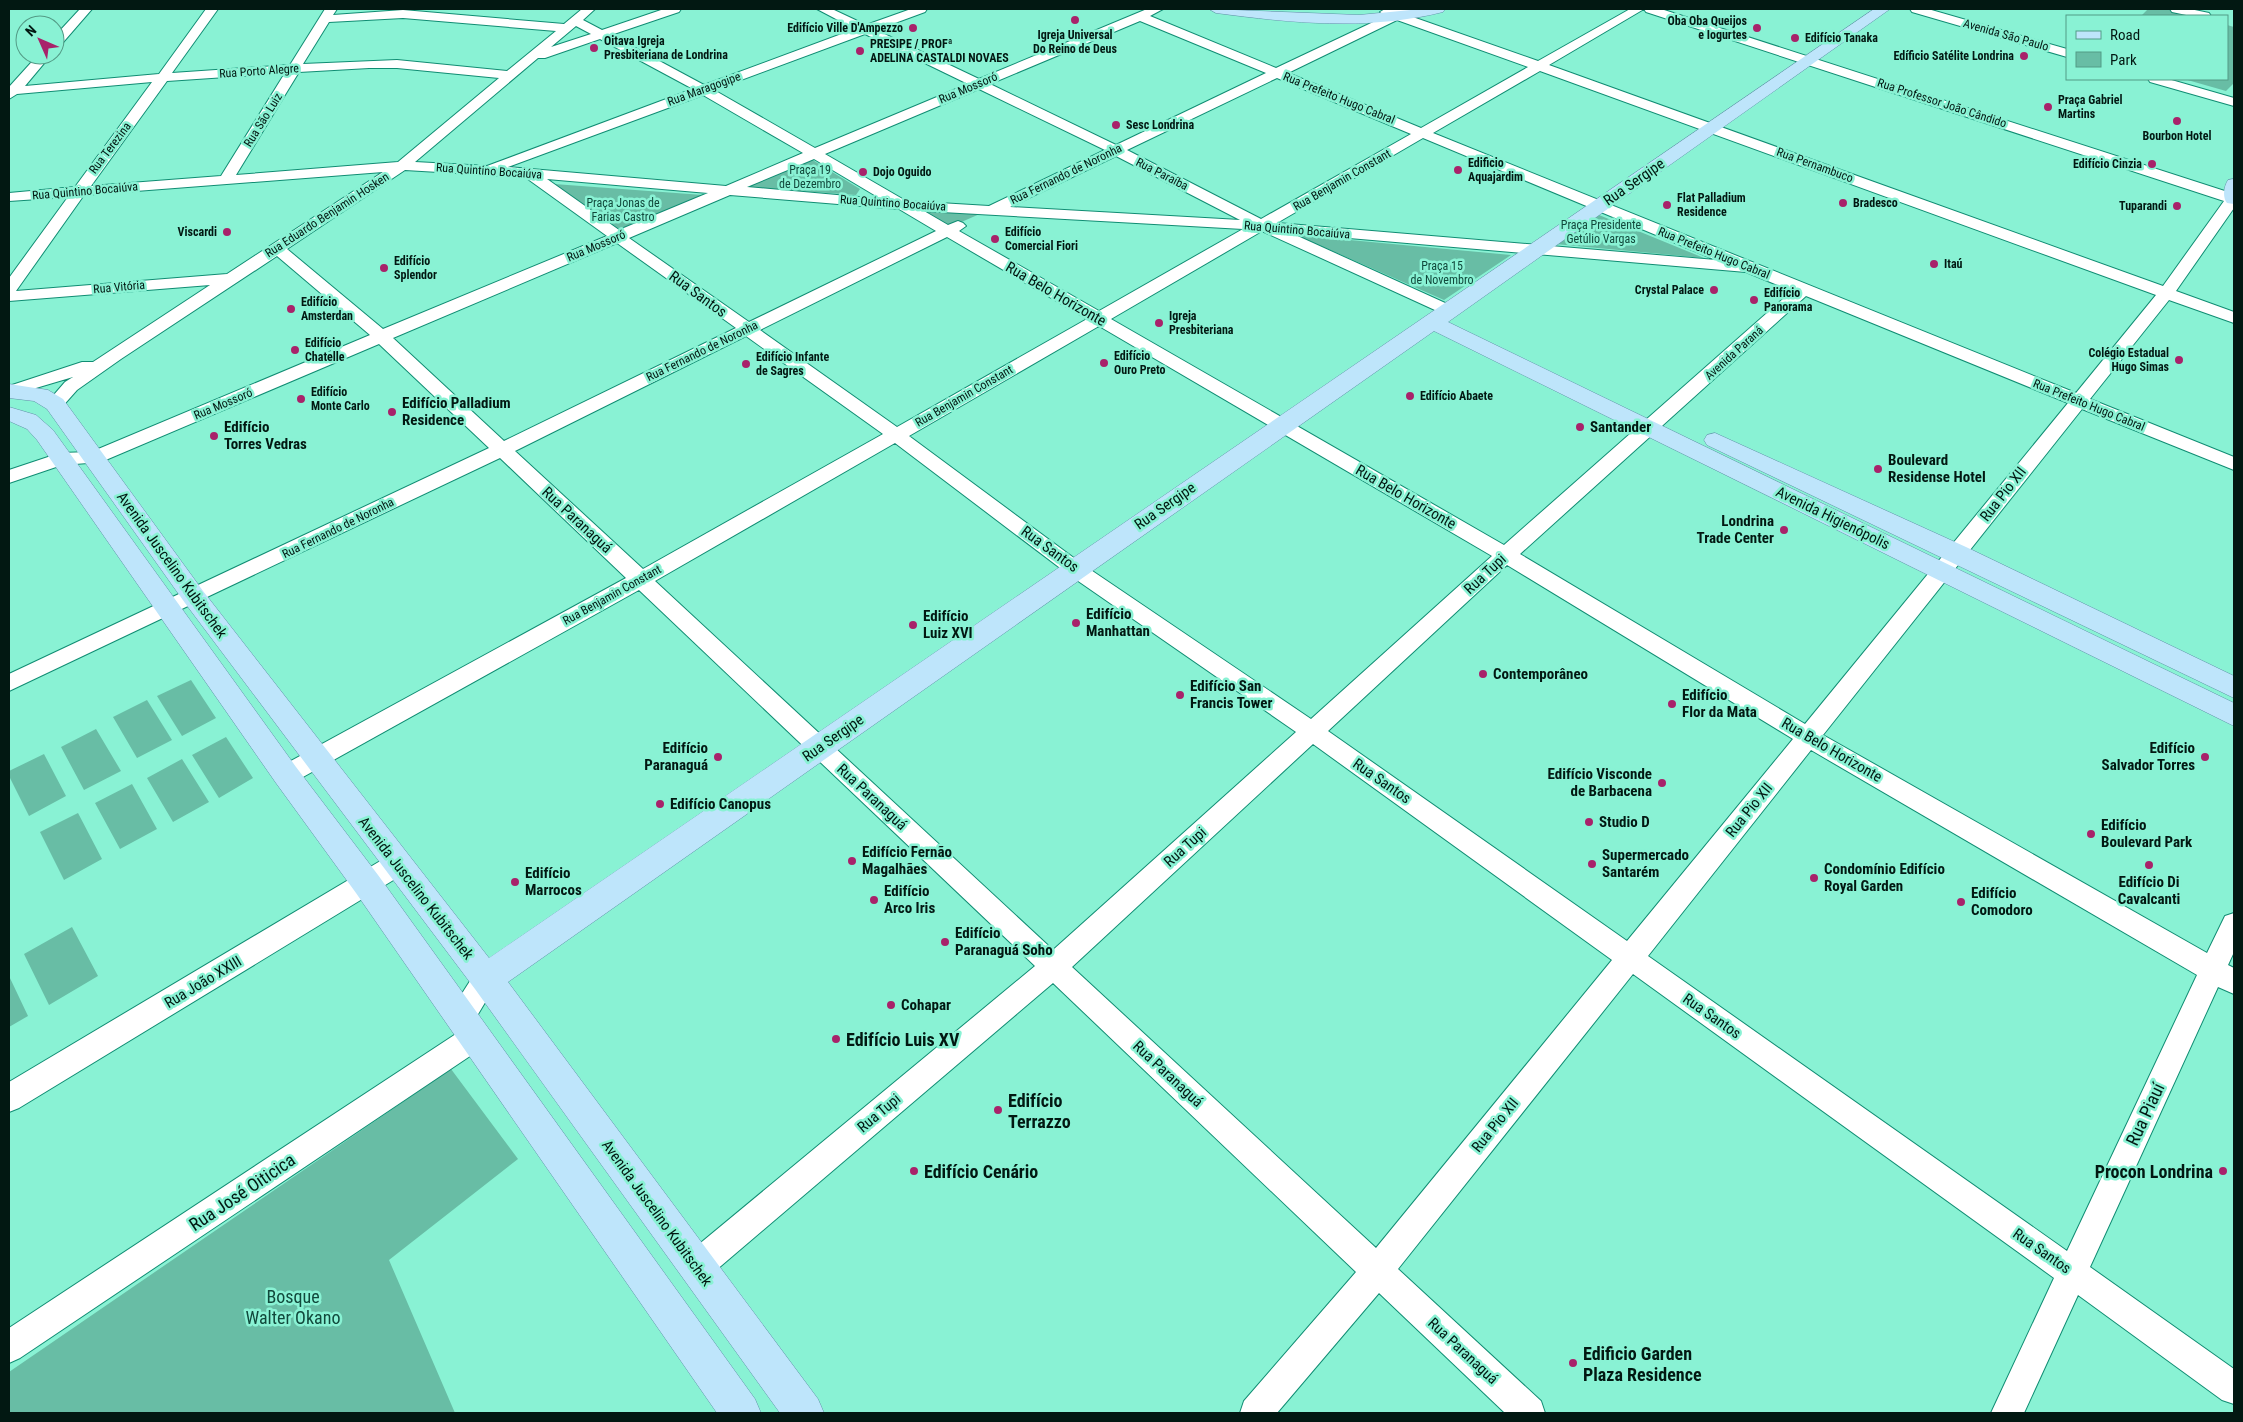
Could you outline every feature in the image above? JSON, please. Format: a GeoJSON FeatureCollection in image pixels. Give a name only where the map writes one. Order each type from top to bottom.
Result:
{"type":"FeatureCollection","features":[{"type":"Feature","properties":{"kind":"main road"},"geometry":{"type":"LineString","coordinates":[[1216,9],[1296,16],[1356,18],[1418,14],[1438,9]]}},
{"type":"Feature","properties":{"kind":"main road","name":"Rua Sergipe"},"geometry":{"type":"LineString","coordinates":[[486,979],[1075,568],[1883,9]]}},
{"type":"Feature","properties":{"kind":"main road","name":"Avenida Higienópolis"},"geometry":{"type":"LineString","coordinates":[[1440,316],[1949,562],[2234,688]]}},
{"type":"Feature","properties":{"kind":"main road"},"geometry":{"type":"LineString","coordinates":[[9,391],[40,395],[55,404]]}},
{"type":"Feature","properties":{"kind":"main road","name":"Avenida Juscelino Kubitschek"},"geometry":{"type":"LineString","coordinates":[[55,404],[194,597],[396,864],[486,979],[804,1413]]}},
{"type":"Feature","properties":{"kind":"main road","name":"Avenida Juscelino Kubitschek"},"geometry":{"type":"LineString","coordinates":[[9,414],[29,419],[35,423],[286,775],[367,884],[741,1413]]}},
{"type":"Feature","properties":{"kind":"main road"},"geometry":{"type":"LineString","coordinates":[[60,459],[87,449]]}},
{"type":"Feature","properties":{"kind":"main road","name":"Avenida Higienópolis"},"geometry":{"type":"LineString","coordinates":[[1949,562],[2234,715]]}},
{"type":"Feature","properties":{"kind":"street"},"geometry":{"type":"LineString","coordinates":[[65,33],[86,9]]}},
{"type":"Feature","properties":{"kind":"street","name":"Rua Terezina"},"geometry":{"type":"LineString","coordinates":[[9,289],[78,191],[164,77],[212,9]]}},
{"type":"Feature","properties":{"kind":"street"},"geometry":{"type":"LineString","coordinates":[[528,60],[589,9]]}},
{"type":"Feature","properties":{"kind":"street"},"geometry":{"type":"LineString","coordinates":[[528,60],[675,9]]}},
{"type":"Feature","properties":{"kind":"street","name":"Rua Paraíba"},"geometry":{"type":"LineString","coordinates":[[823,9],[1116,150],[1440,316]]}},
{"type":"Feature","properties":{"kind":"street","name":"Rua Maragogipe"},"geometry":{"type":"LineString","coordinates":[[488,170],[921,9]]}},
{"type":"Feature","properties":{"kind":"street","name":"Rua Mossoró"},"geometry":{"type":"LineString","coordinates":[[87,449],[382,337],[1156,9]]}},
{"type":"Feature","properties":{"kind":"street","name":"Rua Pernambuco"},"geometry":{"type":"LineString","coordinates":[[1379,9],[1394,16],[1712,127],[2234,318]]}},
{"type":"Feature","properties":{"kind":"street","name":"Rua Fernando de Noronha"},"geometry":{"type":"LineString","coordinates":[[9,683],[501,450],[747,328],[1410,9]]}},
{"type":"Feature","properties":{"kind":"street","name":"Rua Benjamin Constant"},"geometry":{"type":"LineString","coordinates":[[286,775],[640,580],[896,435],[1638,9]]}},
{"type":"Feature","properties":{"kind":"street","name":"Rua Professor João Cândido"},"geometry":{"type":"LineString","coordinates":[[1650,9],[2234,194]]}},
{"type":"Feature","properties":{"kind":"street","name":"Avenida São Paulo"},"geometry":{"type":"LineString","coordinates":[[1916,9],[2066,53]]}},
{"type":"Feature","properties":{"kind":"street"},"geometry":{"type":"LineString","coordinates":[[2176,9],[2201,15]]}},
{"type":"Feature","properties":{"kind":"street"},"geometry":{"type":"LineString","coordinates":[[328,14],[403,14],[570,24]]}},
{"type":"Feature","properties":{"kind":"street","name":"Rua São Luiz"},"geometry":{"type":"LineString","coordinates":[[226,180],[328,14]]}},
{"type":"Feature","properties":{"kind":"street","name":"Rua Prefeito Hugo Cabral"},"geometry":{"type":"LineString","coordinates":[[1139,16],[1746,267],[2234,464]]}},
{"type":"Feature","properties":{"kind":"street","name":"Rua Belo Horizonte"},"geometry":{"type":"LineString","coordinates":[[570,24],[704,90],[814,153],[860,192],[903,205],[1506,555],[1808,737],[2223,976]]}},
{"type":"Feature","properties":{"kind":"street"},"geometry":{"type":"LineString","coordinates":[[555,36],[567,41],[593,37]]}},
{"type":"Feature","properties":{"kind":"street","name":"Rua Eduardo Benjamin Hosken"},"geometry":{"type":"LineString","coordinates":[[55,404],[71,386],[115,355],[402,166],[528,60]]}},
{"type":"Feature","properties":{"kind":"street","name":"Rua Porto Alegre"},"geometry":{"type":"LineString","coordinates":[[10,93],[164,77],[294,68],[397,64],[508,75]]}},
{"type":"Feature","properties":{"kind":"street"},"geometry":{"type":"LineString","coordinates":[[10,93],[36,65]]}},
{"type":"Feature","properties":{"kind":"street"},"geometry":{"type":"LineString","coordinates":[[2158,80],[2234,102]]}},
{"type":"Feature","properties":{"kind":"street","name":"Rua Quintino Bocaiúva"},"geometry":{"type":"LineString","coordinates":[[9,197],[402,166],[488,170],[727,190],[860,192]]}},
{"type":"Feature","properties":{"kind":"street","name":"Rua Santos"},"geometry":{"type":"LineString","coordinates":[[530,174],[896,435],[1075,568],[1313,732],[2234,1388]]}},
{"type":"Feature","properties":{"kind":"street","name":"Rua Pio XII"},"geometry":{"type":"LineString","coordinates":[[1256,1413],[1377,1271],[2166,293],[2234,194]]}},
{"type":"Feature","properties":{"kind":"street","name":"Rua Quintino Bocaiúva"},"geometry":{"type":"LineString","coordinates":[[903,205],[1263,226],[1746,267]]}},
{"type":"Feature","properties":{"kind":"street","name":"Rua Paranaguá"},"geometry":{"type":"LineString","coordinates":[[277,248],[382,337],[1529,1413]]}},
{"type":"Feature","properties":{"kind":"street","name":"Rua Vitória"},"geometry":{"type":"LineString","coordinates":[[9,296],[228,279]]}},
{"type":"Feature","properties":{"kind":"street","name":"Avenida Paraná"},"geometry":{"type":"LineString","coordinates":[[1656,422],[1804,290]]}},
{"type":"Feature","properties":{"kind":"street","name":"Rua Eduardo Benjamin Hosken"},"geometry":{"type":"LineString","coordinates":[[9,391],[115,355]]}},
{"type":"Feature","properties":{"kind":"street","name":"Rua Tupi"},"geometry":{"type":"LineString","coordinates":[[697,1266],[1053,967],[1506,555],[1656,422]]}},
{"type":"Feature","properties":{"kind":"street"},"geometry":{"type":"LineString","coordinates":[[9,477],[60,459]]}},
{"type":"Feature","properties":{"kind":"street","name":"Rua João XXIII"},"geometry":{"type":"LineString","coordinates":[[9,1098],[367,884],[396,864]]}},
{"type":"Feature","properties":{"kind":"street","name":"Rua Piauí"},"geometry":{"type":"LineString","coordinates":[[2007,1413],[2071,1271],[2223,976],[2234,924]]}},
{"type":"Feature","properties":{"kind":"street","name":"Rua Sergipe"},"geometry":{"type":"LineString","coordinates":[[468,1027],[486,979]]}},
{"type":"Feature","properties":{"kind":"street","name":"Rua José Oiticica"},"geometry":{"type":"LineString","coordinates":[[9,1347],[468,1027]]}},
{"type":"Feature","properties":{"kind":"green space"},"geometry":{"type":"Polygon","coordinates":[[[2148,9],[2167,9],[2191,15],[2142,15],[2148,9]]]}},
{"type":"Feature","properties":{"kind":"green space"},"geometry":{"type":"Polygon","coordinates":[[[2228,25],[2234,27],[2234,83],[2226,91],[2188,80],[2228,80],[2228,25]]]}},
{"type":"Feature","properties":{"kind":"green space","name":"Praça 19 de Dezembro"},"geometry":{"type":"Polygon","coordinates":[[[811,159],[860,189],[856,195],[743,187],[811,159]]]}},
{"type":"Feature","properties":{"kind":"green space","name":"Praça Jonas de Farias Castro"},"geometry":{"type":"Polygon","coordinates":[[[554,184],[703,195],[620,232],[554,184]]]}},
{"type":"Feature","properties":{"kind":"green space"},"geometry":{"type":"Polygon","coordinates":[[[914,207],[982,213],[950,227],[914,207]]]}},
{"type":"Feature","properties":{"kind":"green space","name":"Praça Presidente Getúlio Vargas"},"geometry":{"type":"Polygon","coordinates":[[[1599,215],[1704,258],[1555,244],[1599,215]]]}},
{"type":"Feature","properties":{"kind":"green space","name":"Praça 15 de Novembro"},"geometry":{"type":"Polygon","coordinates":[[[1296,235],[1511,255],[1444,300],[1296,235]]]}},
{"type":"Feature","properties":{"kind":"green space"},"geometry":{"type":"Polygon","coordinates":[[[191,680],[216,718],[182,736],[157,696],[191,680]]]}},
{"type":"Feature","properties":{"kind":"green space"},"geometry":{"type":"Polygon","coordinates":[[[147,700],[172,740],[137,758],[113,717],[147,700]]]}},
{"type":"Feature","properties":{"kind":"green space"},"geometry":{"type":"Polygon","coordinates":[[[96,729],[121,771],[84,790],[61,747],[96,729]]]}},
{"type":"Feature","properties":{"kind":"green space"},"geometry":{"type":"Polygon","coordinates":[[[226,737],[253,778],[219,798],[192,755],[226,737]]]}},
{"type":"Feature","properties":{"kind":"green space"},"geometry":{"type":"Polygon","coordinates":[[[44,754],[66,796],[29,816],[9,776],[9,771],[44,754]]]}},
{"type":"Feature","properties":{"kind":"green space"},"geometry":{"type":"Polygon","coordinates":[[[182,759],[209,802],[173,822],[147,778],[182,759]]]}},
{"type":"Feature","properties":{"kind":"green space"},"geometry":{"type":"Polygon","coordinates":[[[132,784],[157,829],[120,849],[95,803],[132,784]]]}},
{"type":"Feature","properties":{"kind":"green space"},"geometry":{"type":"Polygon","coordinates":[[[78,813],[102,859],[64,880],[40,832],[78,813]]]}},
{"type":"Feature","properties":{"kind":"green space"},"geometry":{"type":"Polygon","coordinates":[[[72,927],[98,976],[49,1005],[24,954],[72,927]]]}},
{"type":"Feature","properties":{"kind":"green space"},"geometry":{"type":"Polygon","coordinates":[[[9,976],[28,1016],[9,1027],[9,976]]]}},
{"type":"Feature","properties":{"kind":"green space","name":"Bosque Walter Okano"},"geometry":{"type":"Polygon","coordinates":[[[451,1069],[518,1159],[389,1260],[455,1413],[9,1413],[9,1372],[451,1069]]]}},
{"type":"Feature","properties":{"kind":"place","name":"Igreja Universal Do Reino de Deus"},"geometry":{"type":"Point","coordinates":[1075,20]}},
{"type":"Feature","properties":{"kind":"place","name":"Edifício Ville D'Ampezzo"},"geometry":{"type":"Point","coordinates":[913,28]}},
{"type":"Feature","properties":{"kind":"place","name":"Oba Oba Queijos e Iogurtes"},"geometry":{"type":"Point","coordinates":[1757,28]}},
{"type":"Feature","properties":{"kind":"place","name":"Edifício Tanaka"},"geometry":{"type":"Point","coordinates":[1795,38]}},
{"type":"Feature","properties":{"kind":"place","name":"Oitava Igreja Presbiteriana de Londrina"},"geometry":{"type":"Point","coordinates":[594,48]}},
{"type":"Feature","properties":{"kind":"place","name":"PRESIPE / PROFª ADELINA CASTALDI NOVAES"},"geometry":{"type":"Point","coordinates":[860,51]}},
{"type":"Feature","properties":{"kind":"place","name":"Edíficio Satélite Londrina"},"geometry":{"type":"Point","coordinates":[2024,56]}},
{"type":"Feature","properties":{"kind":"place","name":"Praça Gabriel Martins"},"geometry":{"type":"Point","coordinates":[2048,107]}},
{"type":"Feature","properties":{"kind":"place","name":"Bourbon Hotel"},"geometry":{"type":"Point","coordinates":[2177,121]}},
{"type":"Feature","properties":{"kind":"place","name":"Sesc Londrina"},"geometry":{"type":"Point","coordinates":[1116,125]}},
{"type":"Feature","properties":{"kind":"place","name":"Edifício Cinzia"},"geometry":{"type":"Point","coordinates":[2152,164]}},
{"type":"Feature","properties":{"kind":"place","name":"Edificio Aquajardim"},"geometry":{"type":"Point","coordinates":[1458,170]}},
{"type":"Feature","properties":{"kind":"place","name":"Dojo Oguido"},"geometry":{"type":"Point","coordinates":[863,172]}},
{"type":"Feature","properties":{"kind":"place","name":"Bradesco"},"geometry":{"type":"Point","coordinates":[1843,203]}},
{"type":"Feature","properties":{"kind":"place","name":"Flat Palladium Residence"},"geometry":{"type":"Point","coordinates":[1667,205]}},
{"type":"Feature","properties":{"kind":"place","name":"Tuparandi"},"geometry":{"type":"Point","coordinates":[2177,206]}},
{"type":"Feature","properties":{"kind":"place","name":"Viscardi"},"geometry":{"type":"Point","coordinates":[227,232]}},
{"type":"Feature","properties":{"kind":"place","name":"Edifício Comercial Fiori"},"geometry":{"type":"Point","coordinates":[995,239]}},
{"type":"Feature","properties":{"kind":"place","name":"Itaú"},"geometry":{"type":"Point","coordinates":[1934,264]}},
{"type":"Feature","properties":{"kind":"place","name":"Edifício Splendor"},"geometry":{"type":"Point","coordinates":[384,268]}},
{"type":"Feature","properties":{"kind":"place","name":"Crystal Palace"},"geometry":{"type":"Point","coordinates":[1714,290]}},
{"type":"Feature","properties":{"kind":"place","name":"Edifício Panorama"},"geometry":{"type":"Point","coordinates":[1754,300]}},
{"type":"Feature","properties":{"kind":"place","name":"Edifício Amsterdan"},"geometry":{"type":"Point","coordinates":[291,309]}},
{"type":"Feature","properties":{"kind":"place","name":"Igreja Presbiteriana"},"geometry":{"type":"Point","coordinates":[1159,323]}},
{"type":"Feature","properties":{"kind":"place","name":"Edifício Chatelle"},"geometry":{"type":"Point","coordinates":[295,350]}},
{"type":"Feature","properties":{"kind":"place","name":"Colégio Estadual Hugo Simas"},"geometry":{"type":"Point","coordinates":[2179,360]}},
{"type":"Feature","properties":{"kind":"place","name":"Edifício Ouro Preto"},"geometry":{"type":"Point","coordinates":[1104,363]}},
{"type":"Feature","properties":{"kind":"place","name":"Edifício Infante de Sagres"},"geometry":{"type":"Point","coordinates":[746,364]}},
{"type":"Feature","properties":{"kind":"place","name":"Edifício Abaete"},"geometry":{"type":"Point","coordinates":[1410,396]}},
{"type":"Feature","properties":{"kind":"place","name":"Edifício Monte Carlo"},"geometry":{"type":"Point","coordinates":[301,399]}},
{"type":"Feature","properties":{"kind":"place","name":"Edifício Palladium Residence"},"geometry":{"type":"Point","coordinates":[392,412]}},
{"type":"Feature","properties":{"kind":"place","name":"Santander"},"geometry":{"type":"Point","coordinates":[1580,427]}},
{"type":"Feature","properties":{"kind":"place","name":"Edifício Torres Vedras"},"geometry":{"type":"Point","coordinates":[214,436]}},
{"type":"Feature","properties":{"kind":"place","name":"Boulevard Residense Hotel"},"geometry":{"type":"Point","coordinates":[1878,469]}},
{"type":"Feature","properties":{"kind":"place","name":"Londrina Trade Center"},"geometry":{"type":"Point","coordinates":[1784,530]}},
{"type":"Feature","properties":{"kind":"place","name":"Edifício Manhattan"},"geometry":{"type":"Point","coordinates":[1076,623]}},
{"type":"Feature","properties":{"kind":"place","name":"Edifício Luiz XVI"},"geometry":{"type":"Point","coordinates":[913,625]}},
{"type":"Feature","properties":{"kind":"place","name":"Contemporâneo"},"geometry":{"type":"Point","coordinates":[1483,674]}},
{"type":"Feature","properties":{"kind":"place","name":"Edifício San Francis Tower"},"geometry":{"type":"Point","coordinates":[1180,695]}},
{"type":"Feature","properties":{"kind":"place","name":"Edifício Flor da Mata"},"geometry":{"type":"Point","coordinates":[1672,704]}},
{"type":"Feature","properties":{"kind":"place","name":"Edifício Paranaguá"},"geometry":{"type":"Point","coordinates":[718,757]}},
{"type":"Feature","properties":{"kind":"place","name":"Edifício Salvador Torres"},"geometry":{"type":"Point","coordinates":[2205,757]}},
{"type":"Feature","properties":{"kind":"place","name":"Edifício Visconde de Barbacena"},"geometry":{"type":"Point","coordinates":[1662,783]}},
{"type":"Feature","properties":{"kind":"place","name":"Edifício Canopus"},"geometry":{"type":"Point","coordinates":[660,804]}},
{"type":"Feature","properties":{"kind":"place","name":"Studio D"},"geometry":{"type":"Point","coordinates":[1589,822]}},
{"type":"Feature","properties":{"kind":"place","name":"Edifício Boulevard Park"},"geometry":{"type":"Point","coordinates":[2091,834]}},
{"type":"Feature","properties":{"kind":"place","name":"Edifício Fernão Magalhães"},"geometry":{"type":"Point","coordinates":[852,861]}},
{"type":"Feature","properties":{"kind":"place","name":"Supermercado Santarém"},"geometry":{"type":"Point","coordinates":[1592,864]}},
{"type":"Feature","properties":{"kind":"place","name":"Edifício Di Cavalcanti"},"geometry":{"type":"Point","coordinates":[2149,865]}},
{"type":"Feature","properties":{"kind":"place","name":"Condomínio Edifício Royal Garden"},"geometry":{"type":"Point","coordinates":[1814,878]}},
{"type":"Feature","properties":{"kind":"place","name":"Edifício Marrocos"},"geometry":{"type":"Point","coordinates":[515,882]}},
{"type":"Feature","properties":{"kind":"place","name":"Edifício Arco Iris"},"geometry":{"type":"Point","coordinates":[874,900]}},
{"type":"Feature","properties":{"kind":"place","name":"Edifício Comodoro"},"geometry":{"type":"Point","coordinates":[1961,902]}},
{"type":"Feature","properties":{"kind":"place","name":"Edifício Paranaguá Soho"},"geometry":{"type":"Point","coordinates":[945,942]}},
{"type":"Feature","properties":{"kind":"place","name":"Cohapar"},"geometry":{"type":"Point","coordinates":[891,1005]}},
{"type":"Feature","properties":{"kind":"place","name":"Edifício Luis XV"},"geometry":{"type":"Point","coordinates":[836,1039]}},
{"type":"Feature","properties":{"kind":"place","name":"Edifício Terrazzo"},"geometry":{"type":"Point","coordinates":[998,1110]}},
{"type":"Feature","properties":{"kind":"place","name":"Edifício Cenário"},"geometry":{"type":"Point","coordinates":[914,1171]}},
{"type":"Feature","properties":{"kind":"place","name":"Procon Londrina"},"geometry":{"type":"Point","coordinates":[2223,1171]}},
{"type":"Feature","properties":{"kind":"place","name":"Edificio Garden Plaza Residence"},"geometry":{"type":"Point","coordinates":[1573,1363]}}]}
